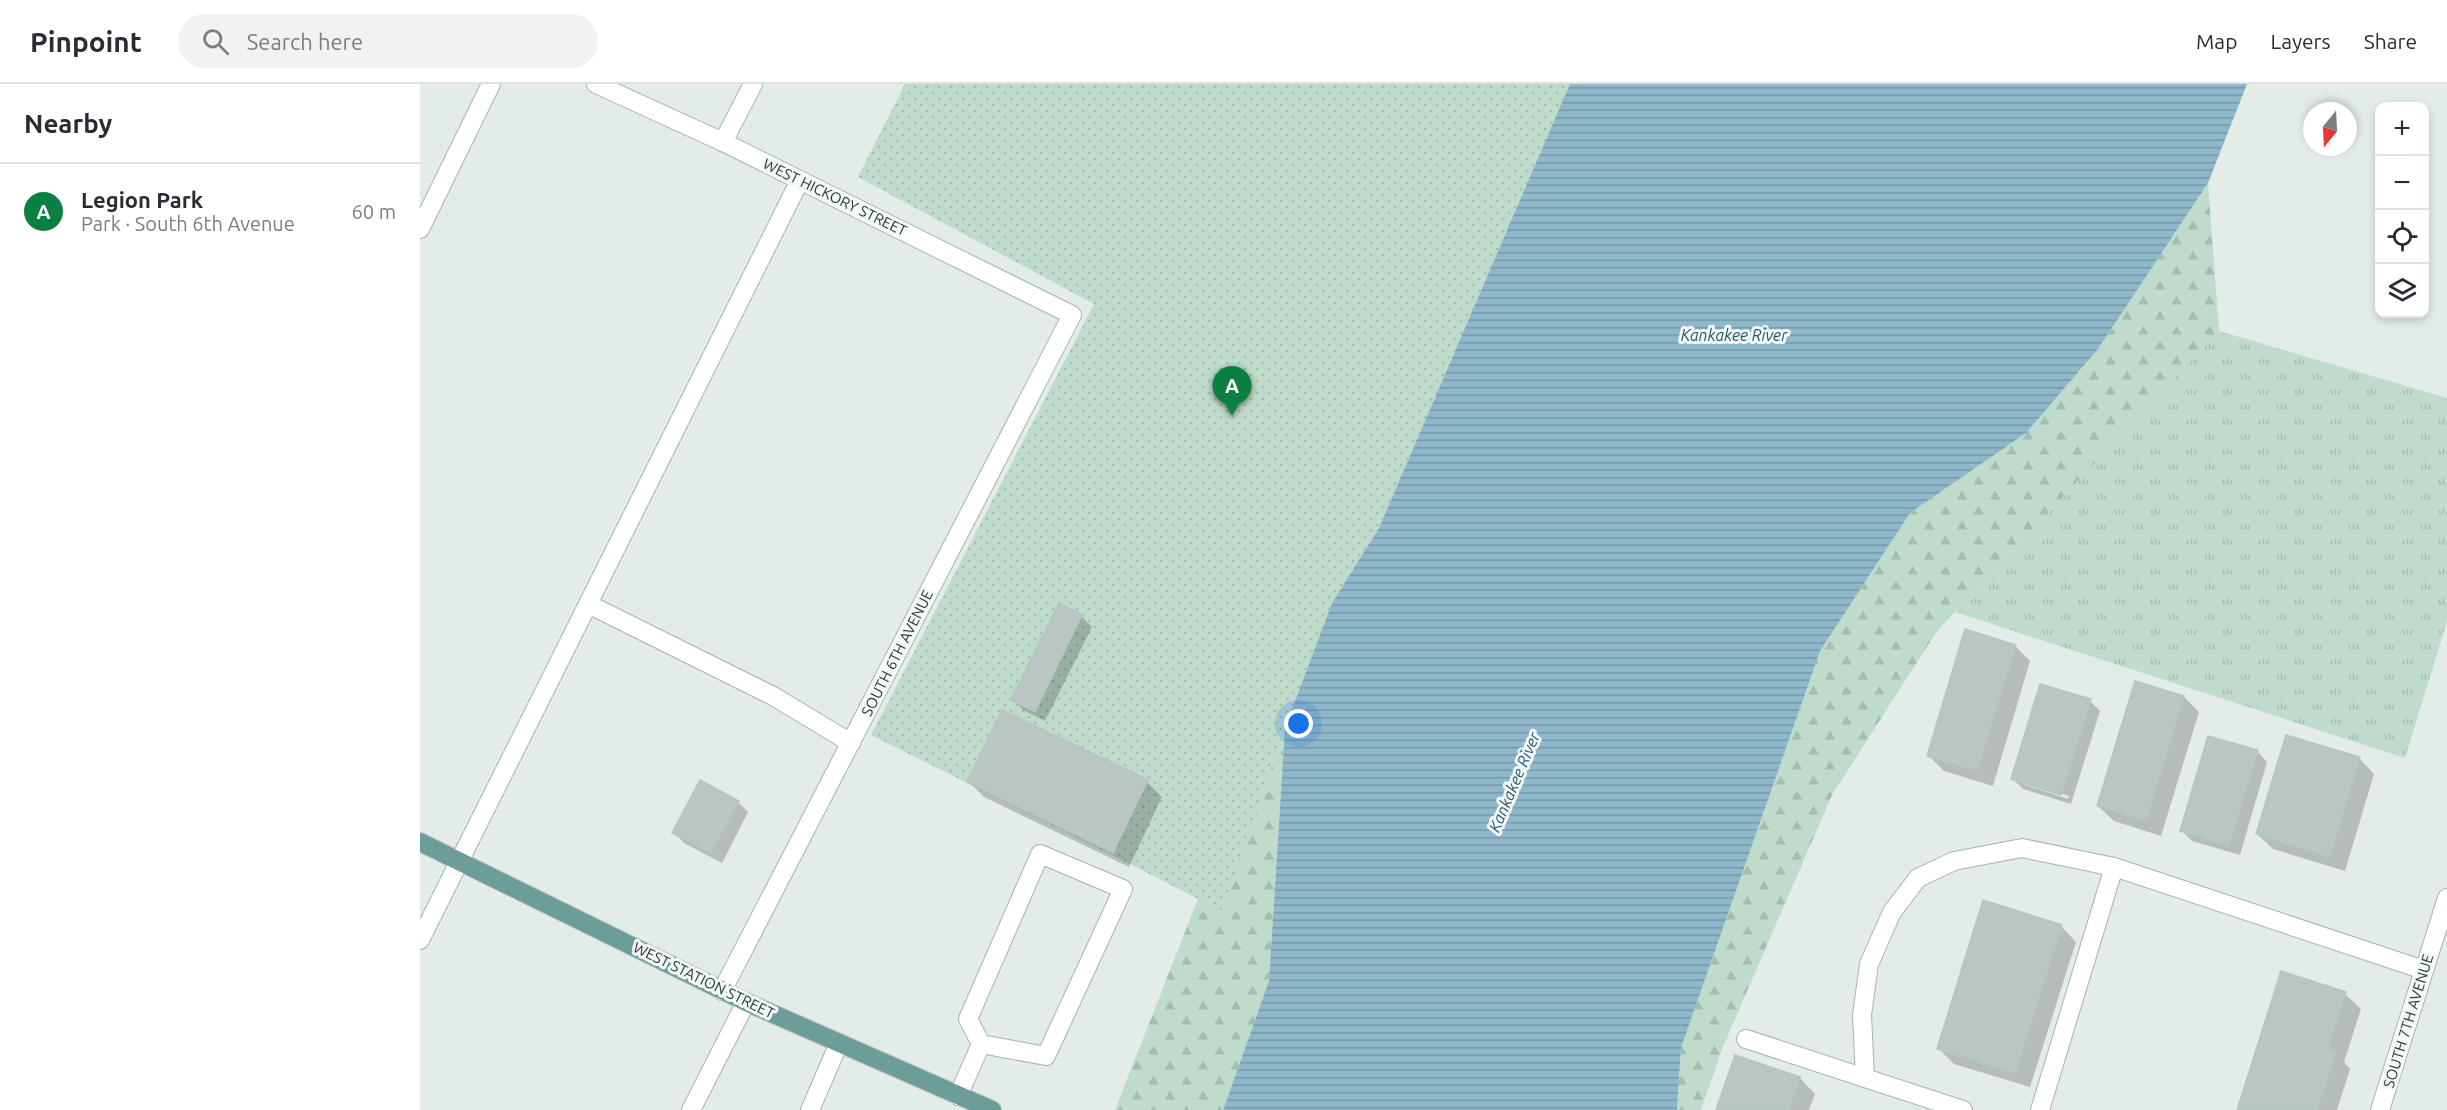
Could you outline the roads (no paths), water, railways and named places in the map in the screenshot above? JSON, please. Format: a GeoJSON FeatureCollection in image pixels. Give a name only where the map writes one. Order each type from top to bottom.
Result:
{"type":"FeatureCollection","features":[{"type":"Feature","properties":{"kind":"main road","name":"WEST STATION STREET"},"geometry":{"type":"LineString","coordinates":[[420,842],[722,991],[992,1110]]}},
{"type":"Feature","properties":{"kind":"street"},"geometry":{"type":"LineString","coordinates":[[420,229],[491,84]]}},
{"type":"Feature","properties":{"kind":"street","name":"WEST HICKORY STREET"},"geometry":{"type":"LineString","coordinates":[[596,84],[723,142],[1072,315]]}},
{"type":"Feature","properties":{"kind":"street"},"geometry":{"type":"LineString","coordinates":[[723,142],[753,84]]}},
{"type":"Feature","properties":{"kind":"street"},"geometry":{"type":"LineString","coordinates":[[420,940],[800,180]]}},
{"type":"Feature","properties":{"kind":"street","name":"SOUTH 6TH AVENUE"},"geometry":{"type":"LineString","coordinates":[[722,991],[1072,315]]}},
{"type":"Feature","properties":{"kind":"street"},"geometry":{"type":"LineString","coordinates":[[588,604],[773,696],[851,743]]}},
{"type":"Feature","properties":{"kind":"street"},"geometry":{"type":"LineString","coordinates":[[1865,1078],[1862,1015],[1869,964],[1892,912],[1918,878],[1954,861],[2022,848],[2114,867],[2424,970]]}},
{"type":"Feature","properties":{"kind":"street"},"geometry":{"type":"LineString","coordinates":[[958,1096],[981,1044],[969,1019],[1040,854],[1123,889],[1046,1056],[981,1044]]}},
{"type":"Feature","properties":{"kind":"street"},"geometry":{"type":"LineString","coordinates":[[2040,1110],[2114,867]]}},
{"type":"Feature","properties":{"kind":"street","name":"SOUTH 7TH AVENUE"},"geometry":{"type":"LineString","coordinates":[[2380,1110],[2447,898]]}},
{"type":"Feature","properties":{"kind":"street"},"geometry":{"type":"LineString","coordinates":[[691,1110],[746,1002]]}},
{"type":"Feature","properties":{"kind":"street"},"geometry":{"type":"LineString","coordinates":[[1746,1039],[1963,1110]]}},
{"type":"Feature","properties":{"kind":"street"},"geometry":{"type":"LineString","coordinates":[[810,1110],[839,1043]]}},
{"type":"Feature","properties":{"kind":"water","name":"Kankakee River"},"geometry":{"type":"Polygon","coordinates":[[[1570,84],[2247,84],[2208,183],[2098,349],[2026,433],[1910,513],[1820,651],[1681,1048],[1677,1110],[1223,1110],[1269,981],[1285,728],[1332,603],[1379,528],[1570,84]]]}},
{"type":"Feature","properties":{"kind":"place","name":"Legion Park"},"geometry":{"type":"Point","coordinates":[1232,416]}}]}
